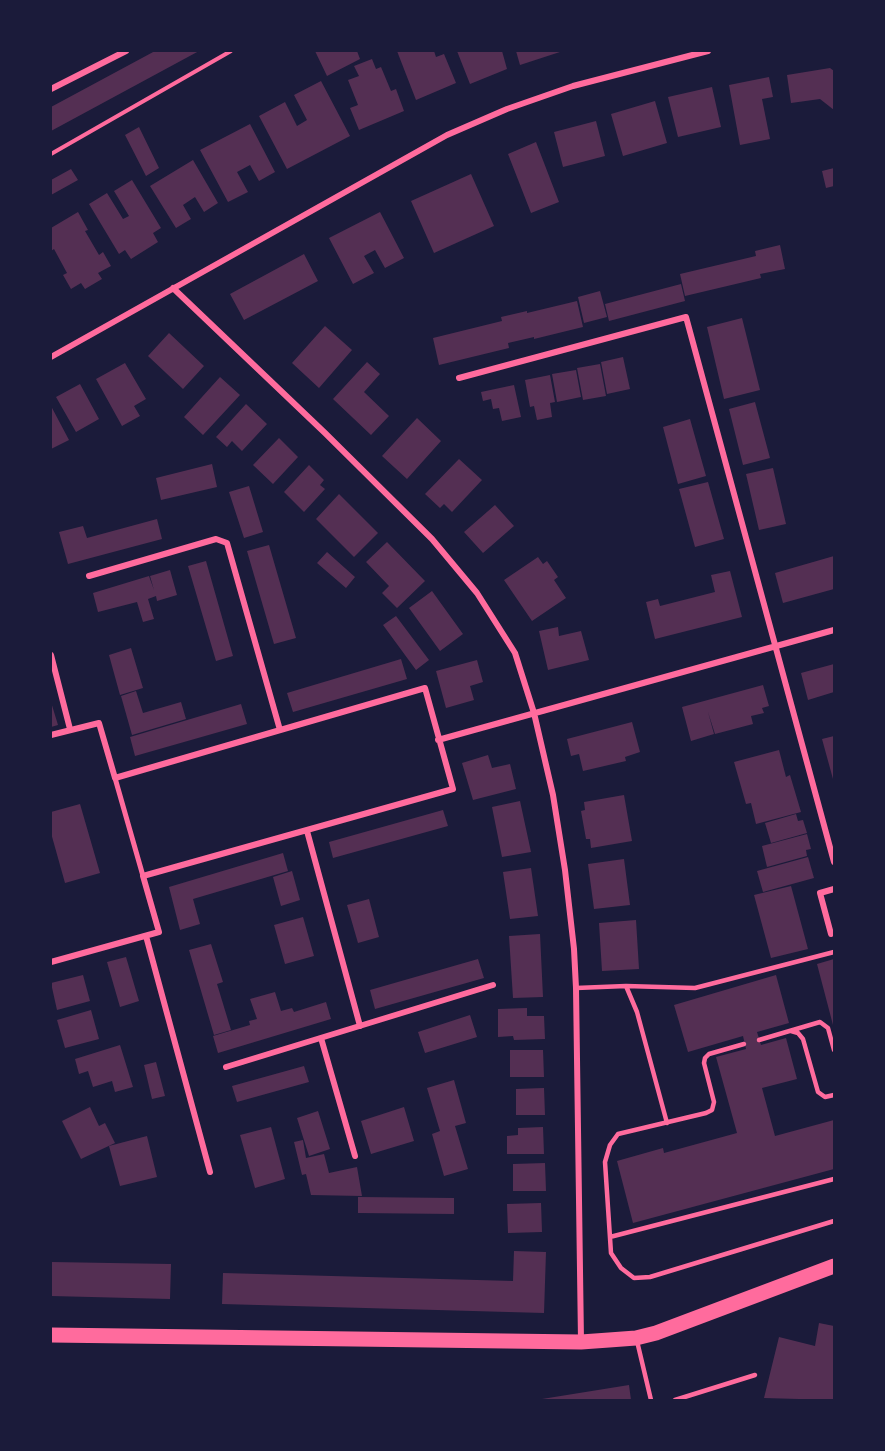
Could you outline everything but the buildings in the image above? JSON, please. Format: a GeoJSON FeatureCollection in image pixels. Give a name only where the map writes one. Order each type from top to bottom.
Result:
{"type":"FeatureCollection","features":[{"type":"Feature","properties":{"kind":"main road"},"geometry":{"type":"LineString","coordinates":[[51,1335],[581,1342],[636,1338],[667,1329],[834,1266]]}},
{"type":"Feature","properties":{"kind":"street"},"geometry":{"type":"LineString","coordinates":[[51,89],[126,51]]}},
{"type":"Feature","properties":{"kind":"street"},"geometry":{"type":"LineString","coordinates":[[51,357],[447,135],[507,109],[573,86],[708,51]]}},
{"type":"Feature","properties":{"kind":"street"},"geometry":{"type":"LineString","coordinates":[[173,288],[432,539],[477,593],[515,653],[534,712],[553,795],[562,849],[576,988],[581,1342]]}},
{"type":"Feature","properties":{"kind":"street"},"geometry":{"type":"LineString","coordinates":[[459,378],[686,317],[834,862]]}},
{"type":"Feature","properties":{"kind":"street"},"geometry":{"type":"LineString","coordinates":[[89,576],[216,539],[227,543],[280,729]]}},
{"type":"Feature","properties":{"kind":"street"},"geometry":{"type":"LineString","coordinates":[[438,740],[834,630]]}},
{"type":"Feature","properties":{"kind":"street"},"geometry":{"type":"LineString","coordinates":[[51,655],[70,729]]}},
{"type":"Feature","properties":{"kind":"street"},"geometry":{"type":"LineString","coordinates":[[115,778],[425,688],[453,789],[143,876]]}},
{"type":"Feature","properties":{"kind":"street"},"geometry":{"type":"LineString","coordinates":[[51,735],[99,723],[159,932],[51,962]]}},
{"type":"Feature","properties":{"kind":"street"},"geometry":{"type":"LineString","coordinates":[[308,831],[360,1026]]}},
{"type":"Feature","properties":{"kind":"street"},"geometry":{"type":"LineString","coordinates":[[834,889],[820,893],[831,934],[834,933]]}},
{"type":"Feature","properties":{"kind":"street"},"geometry":{"type":"LineString","coordinates":[[146,936],[210,1172]]}},
{"type":"Feature","properties":{"kind":"street"},"geometry":{"type":"LineString","coordinates":[[226,1067],[493,985]]}},
{"type":"Feature","properties":{"kind":"street"},"geometry":{"type":"LineString","coordinates":[[321,1038],[355,1156]]}},
{"type":"Feature","properties":{"kind":"lane"},"geometry":{"type":"LineString","coordinates":[[576,988],[626,986],[695,988],[834,952]]}},
{"type":"Feature","properties":{"kind":"lane"},"geometry":{"type":"LineString","coordinates":[[626,986],[637,1012],[667,1124]]}},
{"type":"Feature","properties":{"kind":"lane"},"geometry":{"type":"LineString","coordinates":[[759,1040],[820,1022],[828,1028],[834,1050]]}},
{"type":"Feature","properties":{"kind":"lane"},"geometry":{"type":"LineString","coordinates":[[792,1031],[798,1033],[803,1039],[818,1092],[825,1097],[834,1095]]}},
{"type":"Feature","properties":{"kind":"lane"},"geometry":{"type":"LineString","coordinates":[[744,1044],[709,1054],[705,1058],[704,1064],[714,1102],[712,1110],[667,1124],[618,1134],[610,1145],[605,1162],[611,1253],[621,1268],[634,1278],[650,1277],[834,1221]]}},
{"type":"Feature","properties":{"kind":"lane"},"geometry":{"type":"LineString","coordinates":[[610,1237],[834,1179]]}},
{"type":"Feature","properties":{"kind":"lane"},"geometry":{"type":"LineString","coordinates":[[636,1338],[651,1400]]}},
{"type":"Feature","properties":{"kind":"lane"},"geometry":{"type":"LineString","coordinates":[[675,1400],[755,1375]]}},
{"type":"Feature","properties":{"kind":"path"},"geometry":{"type":"LineString","coordinates":[[51,153],[231,51]]}}]}
